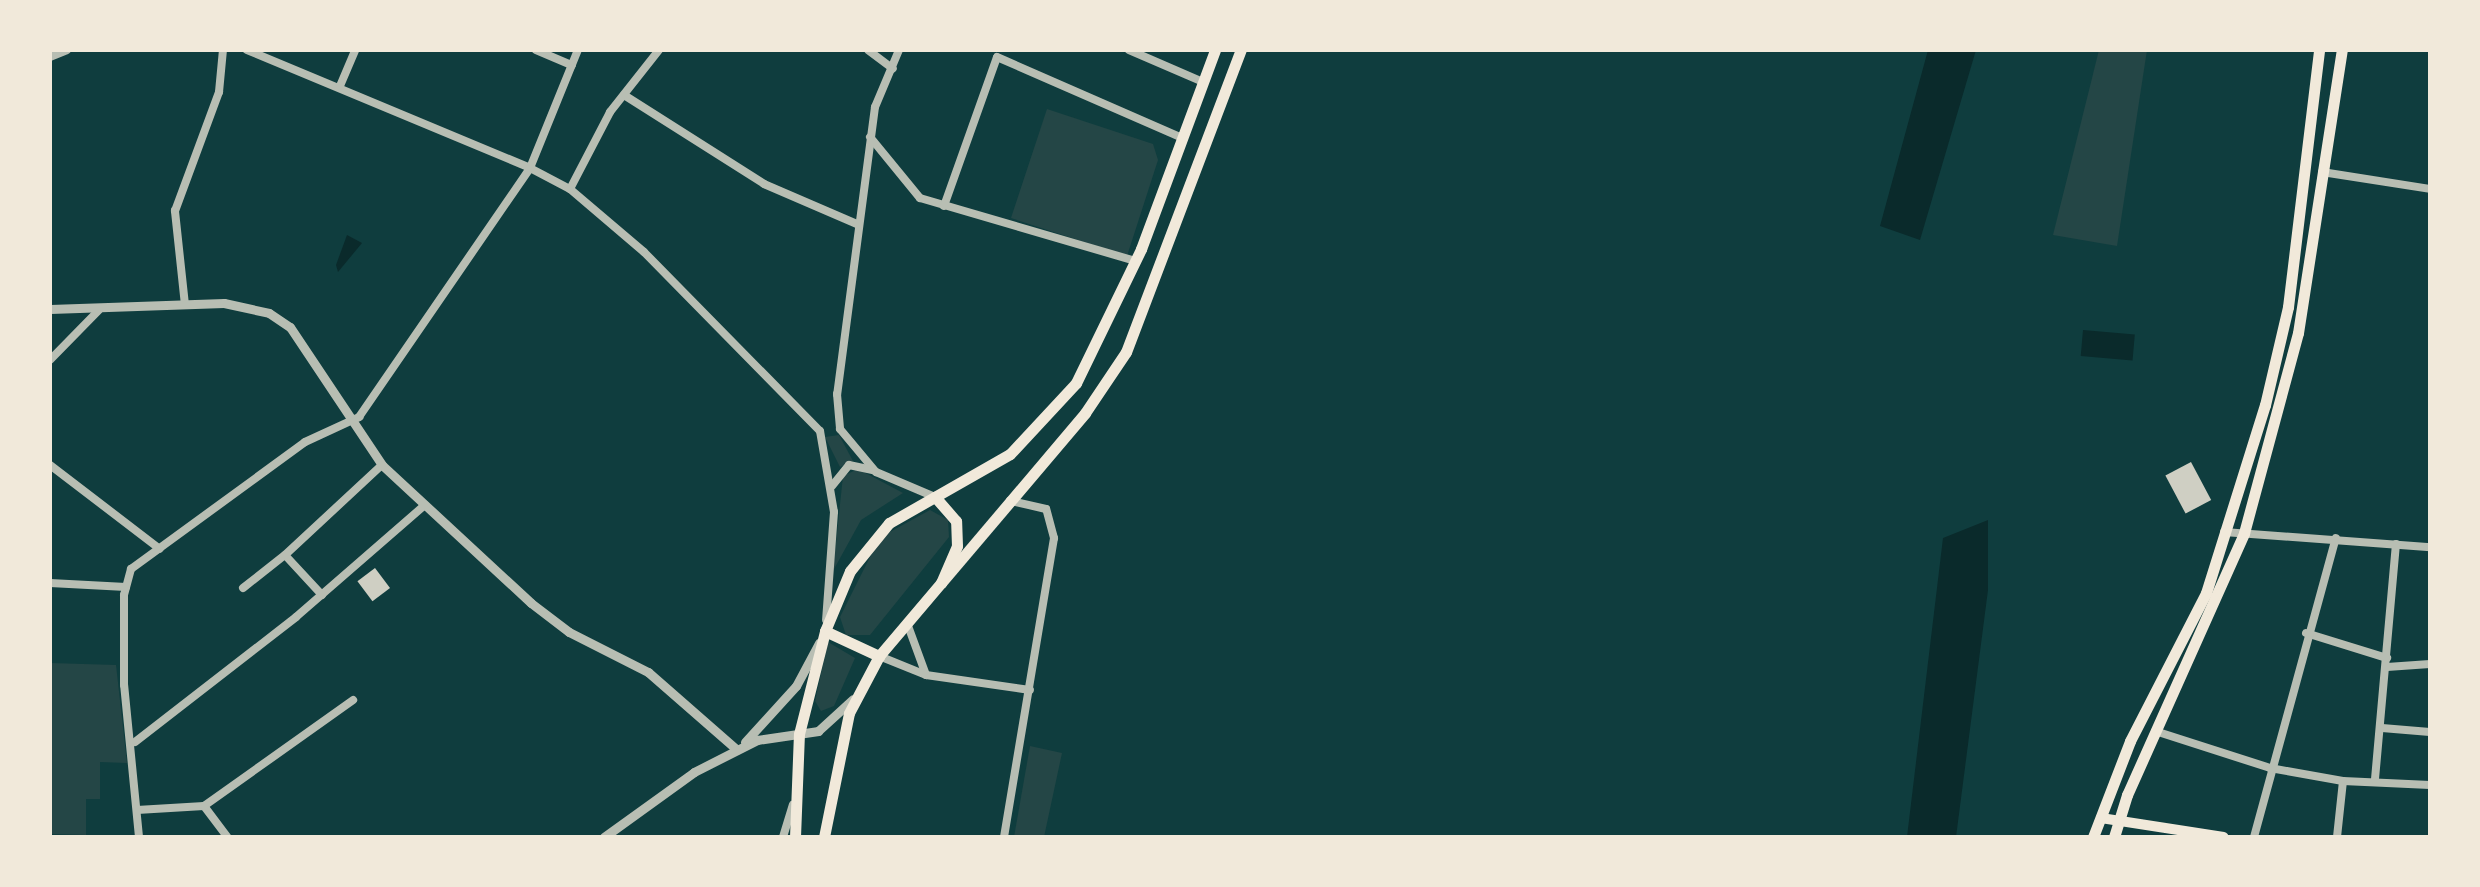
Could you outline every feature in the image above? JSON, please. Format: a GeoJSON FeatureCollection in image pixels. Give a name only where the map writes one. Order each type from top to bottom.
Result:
{"type":"FeatureCollection","features":[{"type":"Feature","properties":{"kind":"main road"},"geometry":{"type":"LineString","coordinates":[[796,837],[800,734],[834,605],[867,544],[934,497],[1010,454],[1052,411],[1102,340],[1215,50]]}},
{"type":"Feature","properties":{"kind":"main road"},"geometry":{"type":"LineString","coordinates":[[824,837],[833,768],[859,692],[879,656],[1084,414],[1126,352],[1241,50]]}},
{"type":"Feature","properties":{"kind":"main road"},"geometry":{"type":"LineString","coordinates":[[2093,837],[2130,741],[2206,593],[2224,532],[2288,306],[2319,50]]}},
{"type":"Feature","properties":{"kind":"main road"},"geometry":{"type":"LineString","coordinates":[[2114,837],[2155,731],[2244,534],[2298,333],[2342,50]]}},
{"type":"Feature","properties":{"kind":"main road"},"geometry":{"type":"LineString","coordinates":[[934,497],[960,533],[941,582]]}},
{"type":"Feature","properties":{"kind":"main road"},"geometry":{"type":"LineString","coordinates":[[825,631],[879,656]]}},
{"type":"Feature","properties":{"kind":"main road"},"geometry":{"type":"LineString","coordinates":[[2100,818],[2121,818],[2166,832],[2224,837]]}},
{"type":"Feature","properties":{"kind":"street"},"geometry":{"type":"LineString","coordinates":[[50,57],[66,50]]}},
{"type":"Feature","properties":{"kind":"street"},"geometry":{"type":"LineString","coordinates":[[184,305],[175,210],[218,92],[224,50]]}},
{"type":"Feature","properties":{"kind":"street"},"geometry":{"type":"LineString","coordinates":[[247,50],[530,168],[570,190],[644,252],[820,431],[832,486],[825,631],[796,686],[736,750]]}},
{"type":"Feature","properties":{"kind":"street"},"geometry":{"type":"LineString","coordinates":[[340,86],[354,50]]}},
{"type":"Feature","properties":{"kind":"street"},"geometry":{"type":"LineString","coordinates":[[536,50],[572,65]]}},
{"type":"Feature","properties":{"kind":"street"},"geometry":{"type":"LineString","coordinates":[[139,837],[134,742],[124,684],[126,587],[131,569],[305,442],[352,420],[530,168],[578,50]]}},
{"type":"Feature","properties":{"kind":"street"},"geometry":{"type":"LineString","coordinates":[[570,190],[624,95],[659,50]]}},
{"type":"Feature","properties":{"kind":"street"},"geometry":{"type":"LineString","coordinates":[[868,50],[893,69]]}},
{"type":"Feature","properties":{"kind":"street"},"geometry":{"type":"LineString","coordinates":[[876,472],[840,429],[838,394],[875,106],[899,50]]}},
{"type":"Feature","properties":{"kind":"street"},"geometry":{"type":"LineString","coordinates":[[1128,50],[1203,82]]}},
{"type":"Feature","properties":{"kind":"street"},"geometry":{"type":"LineString","coordinates":[[944,206],[998,54],[1182,138]]}},
{"type":"Feature","properties":{"kind":"street"},"geometry":{"type":"LineString","coordinates":[[624,95],[764,184],[859,225]]}},
{"type":"Feature","properties":{"kind":"street"},"geometry":{"type":"LineString","coordinates":[[870,137],[920,198],[1136,261]]}},
{"type":"Feature","properties":{"kind":"street"},"geometry":{"type":"LineString","coordinates":[[2322,172],[2430,190]]}},
{"type":"Feature","properties":{"kind":"street"},"geometry":{"type":"LineString","coordinates":[[50,309],[224,303],[269,313],[290,326],[382,466],[531,603],[568,632],[648,672],[736,750]]}},
{"type":"Feature","properties":{"kind":"street"},"geometry":{"type":"LineString","coordinates":[[50,360],[100,310]]}},
{"type":"Feature","properties":{"kind":"street"},"geometry":{"type":"LineString","coordinates":[[820,431],[840,429]]}},
{"type":"Feature","properties":{"kind":"street"},"geometry":{"type":"LineString","coordinates":[[50,465],[160,549]]}},
{"type":"Feature","properties":{"kind":"street"},"geometry":{"type":"LineString","coordinates":[[243,588],[382,466]]}},
{"type":"Feature","properties":{"kind":"street"},"geometry":{"type":"LineString","coordinates":[[832,486],[850,466],[876,472],[934,497]]}},
{"type":"Feature","properties":{"kind":"street"},"geometry":{"type":"LineString","coordinates":[[1004,837],[1054,520],[1046,508],[1010,501]]}},
{"type":"Feature","properties":{"kind":"street"},"geometry":{"type":"LineString","coordinates":[[134,742],[322,595],[425,505]]}},
{"type":"Feature","properties":{"kind":"street"},"geometry":{"type":"LineString","coordinates":[[2224,532],[2430,548]]}},
{"type":"Feature","properties":{"kind":"street"},"geometry":{"type":"LineString","coordinates":[[2254,837],[2306,634],[2336,538]]}},
{"type":"Feature","properties":{"kind":"street"},"geometry":{"type":"LineString","coordinates":[[2376,779],[2396,544]]}},
{"type":"Feature","properties":{"kind":"street"},"geometry":{"type":"LineString","coordinates":[[286,554],[322,595]]}},
{"type":"Feature","properties":{"kind":"street"},"geometry":{"type":"LineString","coordinates":[[50,583],[126,587]]}},
{"type":"Feature","properties":{"kind":"street"},"geometry":{"type":"LineString","coordinates":[[907,624],[926,674]]}},
{"type":"Feature","properties":{"kind":"street"},"geometry":{"type":"LineString","coordinates":[[2306,634],[2387,663],[2430,662]]}},
{"type":"Feature","properties":{"kind":"street"},"geometry":{"type":"LineString","coordinates":[[879,656],[926,674],[1030,690]]}},
{"type":"Feature","properties":{"kind":"street"},"geometry":{"type":"LineString","coordinates":[[604,837],[694,772],[736,750],[781,733],[800,734],[835,720],[859,692]]}},
{"type":"Feature","properties":{"kind":"street"},"geometry":{"type":"LineString","coordinates":[[138,810],[204,806],[354,700]]}},
{"type":"Feature","properties":{"kind":"street"},"geometry":{"type":"LineString","coordinates":[[2382,728],[2430,732]]}},
{"type":"Feature","properties":{"kind":"street"},"geometry":{"type":"LineString","coordinates":[[2155,731],[2270,768],[2343,781],[2376,779],[2430,785]]}},
{"type":"Feature","properties":{"kind":"street"},"geometry":{"type":"LineString","coordinates":[[2337,837],[2343,781]]}},
{"type":"Feature","properties":{"kind":"street"},"geometry":{"type":"LineString","coordinates":[[783,837],[797,791]]}},
{"type":"Feature","properties":{"kind":"street"},"geometry":{"type":"LineString","coordinates":[[204,806],[227,837]]}},
{"type":"Feature","properties":{"kind":"shaded area"},"geometry":{"type":"Polygon","coordinates":[[[1928,50],[1976,50],[1920,240],[1880,226],[1928,50]]]}},
{"type":"Feature","properties":{"kind":"shaded area"},"geometry":{"type":"Polygon","coordinates":[[[2099,50],[2147,50],[2117,246],[2053,235],[2099,50]]]}},
{"type":"Feature","properties":{"kind":"shaded area"},"geometry":{"type":"Polygon","coordinates":[[[1047,109],[1153,144],[1158,160],[1127,256],[1011,218],[1047,109]]]}},
{"type":"Feature","properties":{"kind":"shaded area"},"geometry":{"type":"Polygon","coordinates":[[[347,235],[362,243],[338,272],[336,265],[347,235]]]}},
{"type":"Feature","properties":{"kind":"shaded area"},"geometry":{"type":"Polygon","coordinates":[[[2083,330],[2135,335],[2133,360],[2081,356],[2083,330]]]}},
{"type":"Feature","properties":{"kind":"shaded area"},"geometry":{"type":"Polygon","coordinates":[[[839,435],[853,461],[840,467],[825,437],[839,435]]]}},
{"type":"Feature","properties":{"kind":"shaded area"},"geometry":{"type":"Polygon","coordinates":[[[858,469],[903,493],[861,520],[833,571],[843,476],[858,469]]]}},
{"type":"Feature","properties":{"kind":"shaded area"},"geometry":{"type":"Polygon","coordinates":[[[930,510],[948,520],[949,537],[870,635],[846,635],[840,617],[871,555],[888,533],[930,510]]]}},
{"type":"Feature","properties":{"kind":"shaded area"},"geometry":{"type":"Polygon","coordinates":[[[1988,520],[1988,590],[1956,837],[1907,837],[1943,538],[1988,520]]]}},
{"type":"Feature","properties":{"kind":"shaded area"},"geometry":{"type":"Polygon","coordinates":[[[828,642],[855,658],[834,706],[821,711],[815,701],[828,642]]]}},
{"type":"Feature","properties":{"kind":"shaded area"},"geometry":{"type":"Polygon","coordinates":[[[50,663],[116,665],[127,763],[100,762],[100,799],[86,799],[86,835],[50,834],[50,663]]]}},
{"type":"Feature","properties":{"kind":"shaded area"},"geometry":{"type":"Polygon","coordinates":[[[1030,746],[1062,753],[1044,837],[1014,837],[1030,746]]]}},
{"type":"Feature","properties":{"kind":"building"},"geometry":{"type":"Polygon","coordinates":[[[2191,462],[2211,500],[2186,514],[2165,476],[2191,462]]]}},
{"type":"Feature","properties":{"kind":"building"},"geometry":{"type":"Polygon","coordinates":[[[375,568],[390,588],[372,601],[357,581],[375,568]]]}}]}
